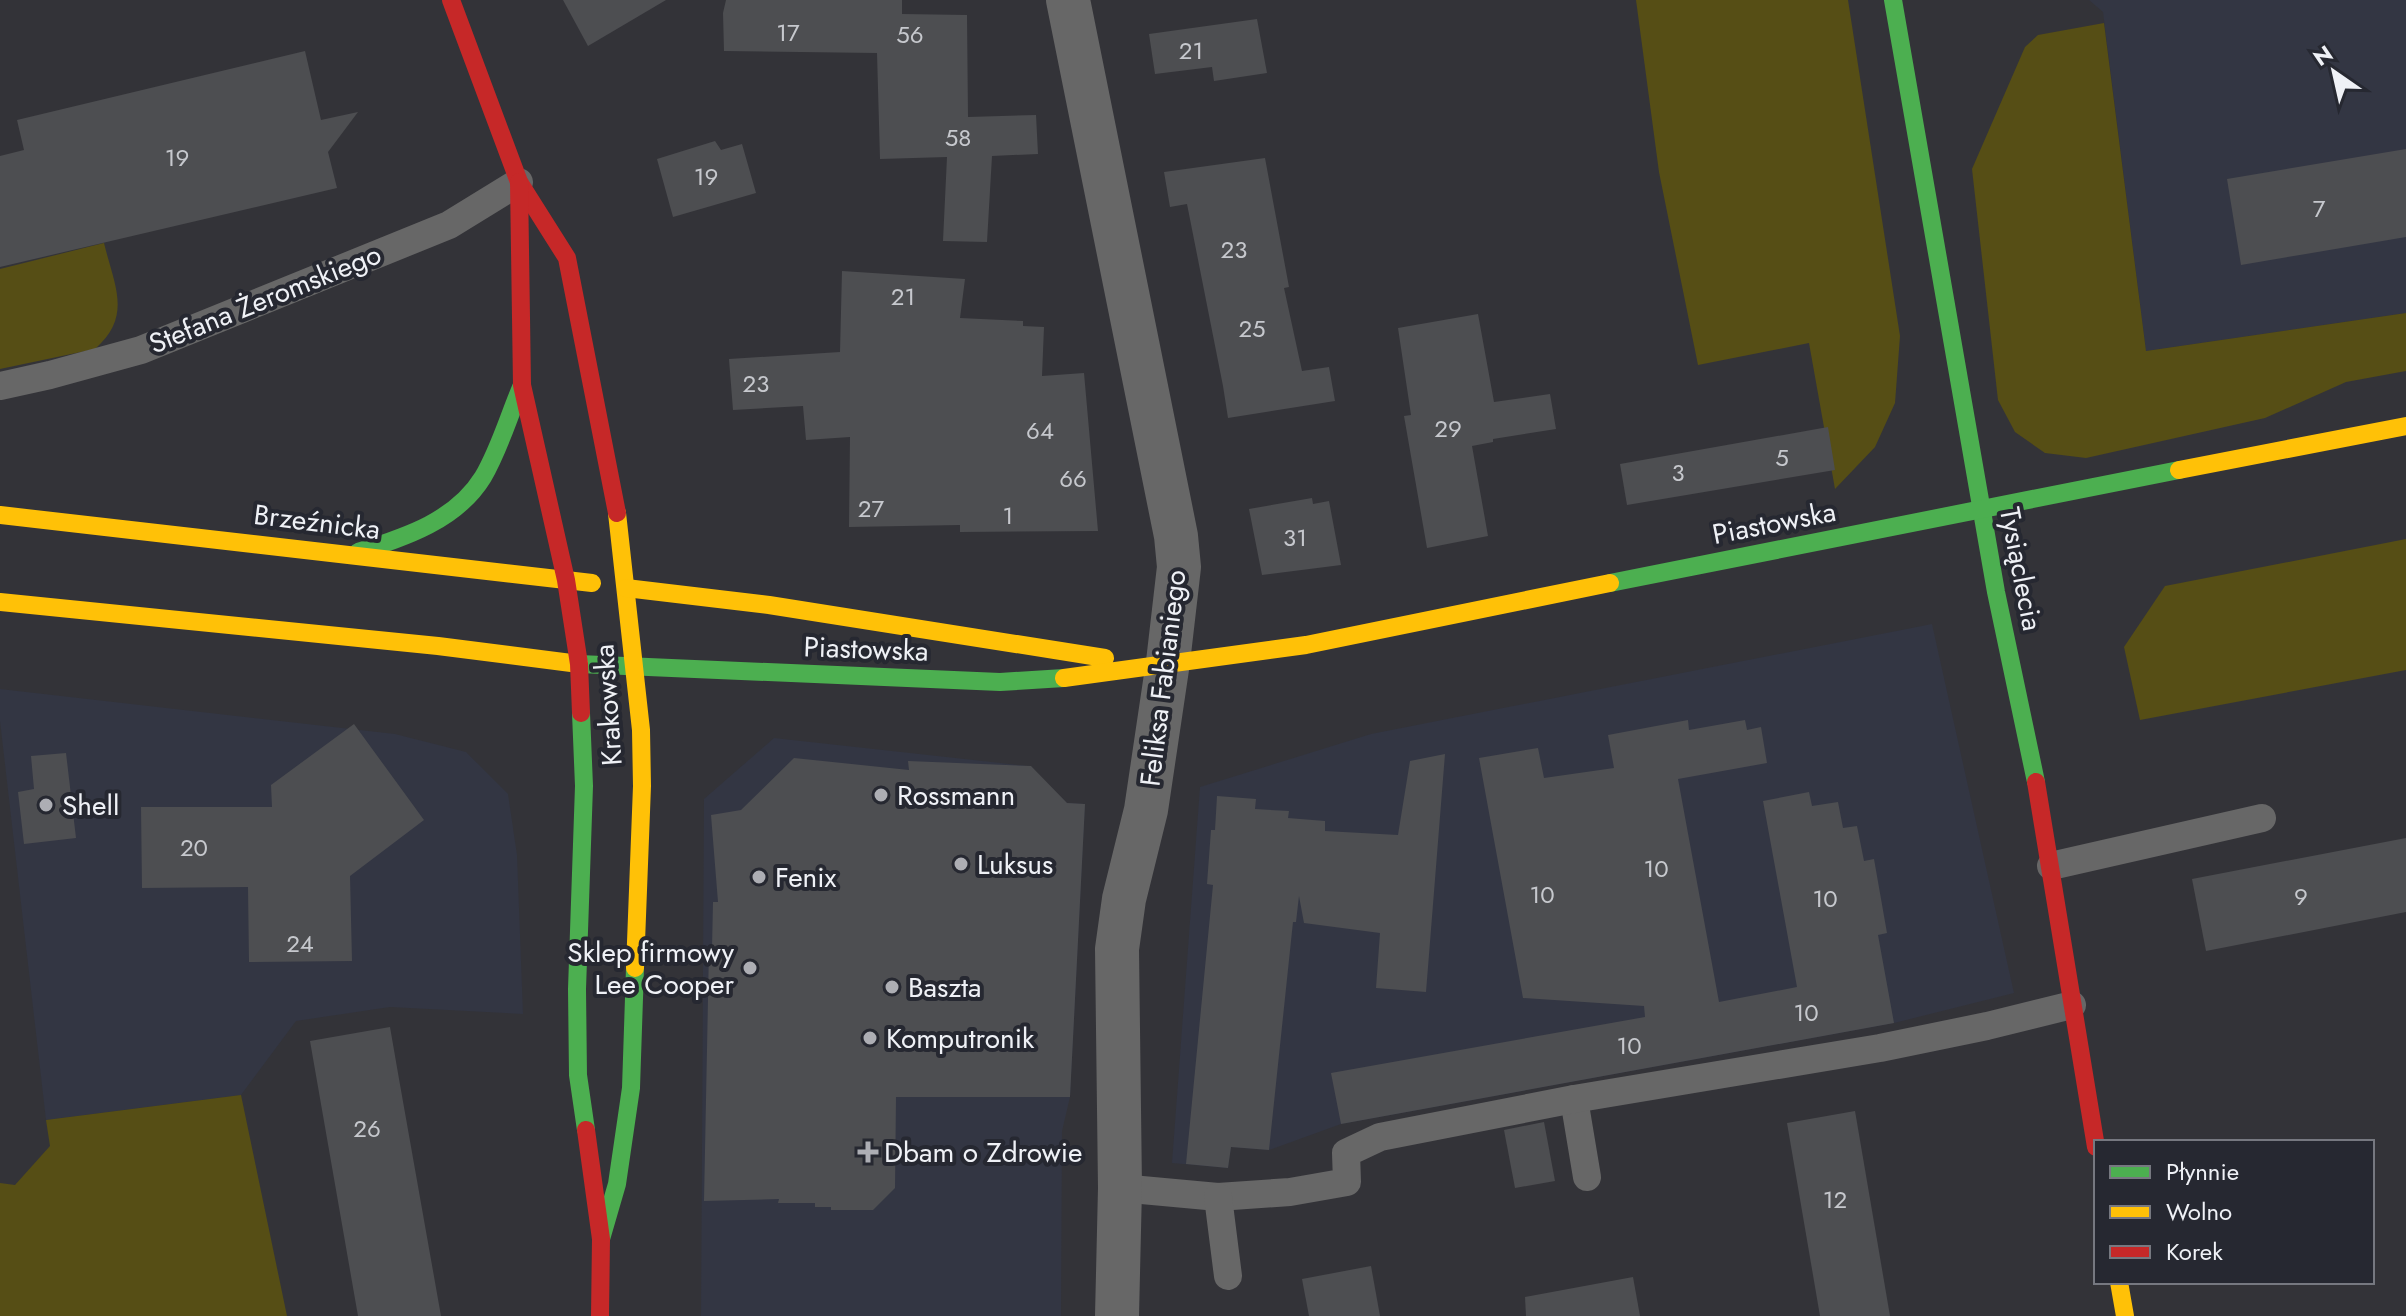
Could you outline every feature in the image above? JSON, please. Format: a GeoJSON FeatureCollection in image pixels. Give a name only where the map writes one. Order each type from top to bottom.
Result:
{"type":"FeatureCollection","features":[{"type":"Feature","properties":{"kind":"main road","name":"Krakowska"},"geometry":{"type":"LineString","coordinates":[[451,0],[519,182],[567,258],[617,509],[641,730],[642,786],[631,1088],[617,1184],[601,1239]]}},
{"type":"Feature","properties":{"kind":"main road","name":"Tysiąclecia"},"geometry":{"type":"LineString","coordinates":[[1893,0],[1982,508],[2051,866],[2095,1140]]}},
{"type":"Feature","properties":{"kind":"main road","name":"Krakowska"},"geometry":{"type":"LineString","coordinates":[[519,182],[522,385],[566,580],[579,664],[584,786],[577,989],[578,1075],[601,1239],[600,1316]]}},
{"type":"Feature","properties":{"kind":"main road"},"geometry":{"type":"LineString","coordinates":[[352,554],[409,536],[459,507],[487,468],[522,385]]}},
{"type":"Feature","properties":{"kind":"main road","name":"Piastowska"},"geometry":{"type":"LineString","coordinates":[[579,664],[1000,682],[1086,677],[1306,645],[2406,426]]}},
{"type":"Feature","properties":{"kind":"main road","name":"Brzeźnicka"},"geometry":{"type":"LineString","coordinates":[[0,515],[626,588]]}},
{"type":"Feature","properties":{"kind":"main road","name":"Piastowska"},"geometry":{"type":"LineString","coordinates":[[626,588],[769,605],[1160,664]]}},
{"type":"Feature","properties":{"kind":"main road"},"geometry":{"type":"LineString","coordinates":[[0,602],[438,646],[579,664]]}},
{"type":"Feature","properties":{"kind":"main road"},"geometry":{"type":"LineString","coordinates":[[2119,1284],[2125,1316]]}},
{"type":"Feature","properties":{"kind":"street","name":"Feliksa Fabianiego"},"geometry":{"type":"LineString","coordinates":[[1068,0],[1176,536],[1179,567],[1160,664],[1146,810],[1124,899],[1117,949],[1120,1188],[1117,1316]]}},
{"type":"Feature","properties":{"kind":"lane","name":"Stefana Żeromskiego"},"geometry":{"type":"LineString","coordinates":[[0,386],[141,350],[449,225],[519,182]]}},
{"type":"Feature","properties":{"kind":"lane"},"geometry":{"type":"LineString","coordinates":[[2051,866],[2262,818]]}},
{"type":"Feature","properties":{"kind":"lane"},"geometry":{"type":"LineString","coordinates":[[1120,1188],[1218,1197],[1290,1192],[1347,1182],[1346,1153],[1380,1137],[1574,1099],[1880,1048],[2072,1005]]}},
{"type":"Feature","properties":{"kind":"lane"},"geometry":{"type":"LineString","coordinates":[[1574,1099],[1587,1177]]}},
{"type":"Feature","properties":{"kind":"lane"},"geometry":{"type":"LineString","coordinates":[[1218,1197],[1228,1276]]}},
{"type":"Feature","properties":{"kind":"shaded area"},"geometry":{"type":"Polygon","coordinates":[[[1636,0],[1848,0],[1900,336],[1895,403],[1875,447],[1835,489],[1809,343],[1698,365],[1659,172],[1636,0]]]}},
{"type":"Feature","properties":{"kind":"shaded area"},"geometry":{"type":"Polygon","coordinates":[[[2089,0],[2406,0],[2406,313],[2146,351],[2103,12],[2089,0]]]}},
{"type":"Feature","properties":{"kind":"shaded area"},"geometry":{"type":"Polygon","coordinates":[[[2104,23],[2146,351],[2406,313],[2406,371],[2346,382],[2265,418],[2086,458],[2045,453],[2015,432],[1998,400],[1972,169],[2025,47],[2038,35],[2104,23]]]}},
{"type":"Feature","properties":{"kind":"shaded area"},"geometry":{"type":"Polygon","coordinates":[[[104,243],[118,299],[114,324],[107,337],[95,349],[0,369],[0,269],[104,243]]]}},
{"type":"Feature","properties":{"kind":"shaded area"},"geometry":{"type":"Polygon","coordinates":[[[2406,539],[2406,670],[2140,720],[2124,647],[2165,586],[2406,539]]]}},
{"type":"Feature","properties":{"kind":"shaded area"},"geometry":{"type":"Polygon","coordinates":[[[1932,624],[2014,993],[1894,1023],[1341,1124],[1269,1150],[1231,1147],[1228,1168],[1172,1163],[1200,787],[1371,734],[1932,624]]]}},
{"type":"Feature","properties":{"kind":"shaded area"},"geometry":{"type":"Polygon","coordinates":[[[0,689],[395,734],[466,752],[508,794],[517,855],[523,1014],[390,1007],[296,1021],[241,1095],[46,1120],[0,721],[0,689]]]}},
{"type":"Feature","properties":{"kind":"shaded area","name":"Baszta"},"geometry":{"type":"Polygon","coordinates":[[[774,738],[1028,766],[1067,803],[1085,804],[1070,1097],[1062,1131],[1061,1316],[701,1316],[704,799],[774,738]]]}},
{"type":"Feature","properties":{"kind":"shaded area"},"geometry":{"type":"Polygon","coordinates":[[[241,1095],[287,1316],[0,1316],[0,1183],[15,1185],[50,1146],[46,1120],[241,1095]]]}},
{"type":"Feature","properties":{"kind":"building"},"geometry":{"type":"Polygon","coordinates":[[[563,0],[666,0],[588,46],[563,0]]]}},
{"type":"Feature","properties":{"kind":"building"},"geometry":{"type":"Polygon","coordinates":[[[726,0],[902,0],[902,14],[967,15],[968,117],[1036,115],[1038,154],[992,156],[987,242],[943,241],[947,157],[880,159],[877,53],[724,51],[723,13],[726,0]]]}},
{"type":"Feature","properties":{"kind":"building"},"geometry":{"type":"Polygon","coordinates":[[[1257,19],[1267,73],[1214,81],[1212,67],[1155,74],[1149,34],[1257,19]]]}},
{"type":"Feature","properties":{"kind":"building"},"geometry":{"type":"Polygon","coordinates":[[[305,51],[321,120],[358,112],[328,152],[337,188],[0,267],[0,156],[24,150],[17,120],[305,51]]]}},
{"type":"Feature","properties":{"kind":"building"},"geometry":{"type":"Polygon","coordinates":[[[715,141],[721,150],[742,144],[756,193],[673,217],[657,159],[715,141]]]}},
{"type":"Feature","properties":{"kind":"building"},"geometry":{"type":"Polygon","coordinates":[[[2406,149],[2406,237],[2241,265],[2227,179],[2406,149]]]}},
{"type":"Feature","properties":{"kind":"building"},"geometry":{"type":"Polygon","coordinates":[[[1265,158],[1289,287],[1284,288],[1302,371],[1329,367],[1335,401],[1228,418],[1187,204],[1170,207],[1164,172],[1265,158]]]}},
{"type":"Feature","properties":{"kind":"building"},"geometry":{"type":"Polygon","coordinates":[[[842,271],[965,279],[960,318],[1023,321],[1023,326],[1044,327],[1042,376],[1084,373],[1098,531],[960,532],[960,525],[849,527],[850,437],[806,440],[803,406],[733,410],[729,359],[840,352],[842,271]]]}},
{"type":"Feature","properties":{"kind":"building"},"geometry":{"type":"Polygon","coordinates":[[[1478,314],[1494,402],[1550,394],[1556,429],[1493,439],[1493,442],[1472,446],[1488,536],[1427,548],[1404,416],[1411,415],[1398,328],[1478,314]]]}},
{"type":"Feature","properties":{"kind":"building"},"geometry":{"type":"Polygon","coordinates":[[[1828,427],[1835,470],[1627,505],[1620,464],[1828,427]]]}},
{"type":"Feature","properties":{"kind":"building"},"geometry":{"type":"Polygon","coordinates":[[[1312,498],[1313,504],[1329,501],[1341,565],[1262,575],[1249,509],[1312,498]]]}},
{"type":"Feature","properties":{"kind":"building"},"geometry":{"type":"Polygon","coordinates":[[[1688,720],[1689,730],[1745,720],[1747,730],[1761,727],[1767,763],[1678,779],[1719,1002],[1797,987],[1763,801],[1809,792],[1812,806],[1838,802],[1843,828],[1857,826],[1864,861],[1874,859],[1887,933],[1878,935],[1894,1023],[1341,1124],[1331,1073],[1645,1017],[1644,1006],[1523,998],[1479,758],[1538,748],[1544,778],[1614,768],[1608,735],[1688,720]]]}},
{"type":"Feature","properties":{"kind":"building"},"geometry":{"type":"Polygon","coordinates":[[[354,724],[424,820],[350,876],[352,961],[249,962],[248,887],[142,888],[141,807],[272,807],[271,785],[354,724]]]}},
{"type":"Feature","properties":{"kind":"building","name":"Shell"},"geometry":{"type":"Polygon","coordinates":[[[66,753],[76,838],[24,844],[18,792],[34,789],[31,756],[66,753]]]}},
{"type":"Feature","properties":{"kind":"building"},"geometry":{"type":"Polygon","coordinates":[[[1445,754],[1426,992],[1376,988],[1380,933],[1304,923],[1299,896],[1296,922],[1293,922],[1269,1150],[1231,1147],[1228,1168],[1186,1164],[1213,885],[1207,884],[1217,796],[1256,799],[1255,809],[1289,811],[1288,818],[1325,821],[1325,831],[1398,835],[1410,761],[1445,754]]]}},
{"type":"Feature","properties":{"kind":"building","name":"Baszta"},"geometry":{"type":"Polygon","coordinates":[[[794,758],[909,770],[908,761],[1031,766],[1067,803],[1085,804],[1070,1097],[896,1097],[895,1188],[873,1210],[831,1210],[831,1207],[815,1207],[815,1203],[778,1203],[779,1199],[704,1201],[709,948],[712,948],[713,902],[718,902],[711,815],[741,810],[794,758]]]}},
{"type":"Feature","properties":{"kind":"building"},"geometry":{"type":"Polygon","coordinates":[[[2406,838],[2406,912],[2206,951],[2192,879],[2406,838]]]}},
{"type":"Feature","properties":{"kind":"building"},"geometry":{"type":"Polygon","coordinates":[[[390,1027],[441,1316],[358,1316],[310,1041],[390,1027]]]}},
{"type":"Feature","properties":{"kind":"building"},"geometry":{"type":"Polygon","coordinates":[[[1855,1111],[1890,1316],[1820,1316],[1787,1123],[1855,1111]]]}},
{"type":"Feature","properties":{"kind":"building"},"geometry":{"type":"Polygon","coordinates":[[[1544,1122],[1555,1181],[1515,1188],[1504,1130],[1544,1122]]]}},
{"type":"Feature","properties":{"kind":"building"},"geometry":{"type":"Polygon","coordinates":[[[1371,1266],[1380,1316],[1309,1316],[1302,1279],[1371,1266]]]}},
{"type":"Feature","properties":{"kind":"building"},"geometry":{"type":"Polygon","coordinates":[[[1633,1277],[1640,1316],[1526,1316],[1525,1297],[1633,1277]]]}},
{"type":"Feature","properties":{"kind":"traffic: fast"},"geometry":{"type":"LineString","coordinates":[[1893,0],[1996,592],[2036,782]]}},
{"type":"Feature","properties":{"kind":"traffic: fast"},"geometry":{"type":"LineString","coordinates":[[358,552],[428,525],[459,505],[472,492],[494,455],[522,385]]}},
{"type":"Feature","properties":{"kind":"traffic: fast"},"geometry":{"type":"LineString","coordinates":[[1610,583],[2179,470]]}},
{"type":"Feature","properties":{"kind":"traffic: fast"},"geometry":{"type":"LineString","coordinates":[[579,664],[1000,682],[1064,678]]}},
{"type":"Feature","properties":{"kind":"traffic: fast"},"geometry":{"type":"LineString","coordinates":[[581,713],[584,786],[577,989],[578,1075],[586,1130]]}},
{"type":"Feature","properties":{"kind":"traffic: fast"},"geometry":{"type":"LineString","coordinates":[[601,1239],[617,1184],[631,1088],[635,968]]}},
{"type":"Feature","properties":{"kind":"traffic: slow"},"geometry":{"type":"LineString","coordinates":[[2179,470],[2406,426]]}},
{"type":"Feature","properties":{"kind":"traffic: slow"},"geometry":{"type":"LineString","coordinates":[[617,513],[641,730],[642,786],[635,968]]}},
{"type":"Feature","properties":{"kind":"traffic: slow"},"geometry":{"type":"LineString","coordinates":[[0,515],[592,583]]}},
{"type":"Feature","properties":{"kind":"traffic: slow"},"geometry":{"type":"LineString","coordinates":[[1064,678],[1306,645],[1610,583]]}},
{"type":"Feature","properties":{"kind":"traffic: slow"},"geometry":{"type":"LineString","coordinates":[[626,588],[769,605],[1105,658]]}},
{"type":"Feature","properties":{"kind":"traffic: slow"},"geometry":{"type":"LineString","coordinates":[[0,602],[438,646],[579,664]]}},
{"type":"Feature","properties":{"kind":"traffic: slow"},"geometry":{"type":"LineString","coordinates":[[2119,1284],[2125,1316]]}},
{"type":"Feature","properties":{"kind":"traffic: jam"},"geometry":{"type":"LineString","coordinates":[[451,0],[519,182],[567,258],[617,513]]}},
{"type":"Feature","properties":{"kind":"traffic: jam"},"geometry":{"type":"LineString","coordinates":[[519,182],[522,385],[566,580],[579,664],[581,713]]}},
{"type":"Feature","properties":{"kind":"traffic: jam"},"geometry":{"type":"LineString","coordinates":[[2036,782],[2095,1140]]}},
{"type":"Feature","properties":{"kind":"traffic: jam"},"geometry":{"type":"LineString","coordinates":[[586,1130],[601,1239],[600,1316]]}},
{"type":"Feature","properties":{"kind":"place","name":"Rossmann"},"geometry":{"type":"Point","coordinates":[881,795]}},
{"type":"Feature","properties":{"kind":"place","name":"Shell"},"geometry":{"type":"Point","coordinates":[46,805]}},
{"type":"Feature","properties":{"kind":"place","name":"Luksus"},"geometry":{"type":"Point","coordinates":[961,864]}},
{"type":"Feature","properties":{"kind":"place","name":"Fenix"},"geometry":{"type":"Point","coordinates":[759,877]}},
{"type":"Feature","properties":{"kind":"place","name":"Sklep firmowy Lee Cooper"},"geometry":{"type":"Point","coordinates":[750,968]}},
{"type":"Feature","properties":{"kind":"place","name":"Baszta"},"geometry":{"type":"Point","coordinates":[892,987]}},
{"type":"Feature","properties":{"kind":"place","name":"Komputronik"},"geometry":{"type":"Point","coordinates":[870,1038]}},
{"type":"Feature","properties":{"kind":"place","name":"Dbam o Zdrowie"},"geometry":{"type":"Point","coordinates":[868,1152]}}]}
